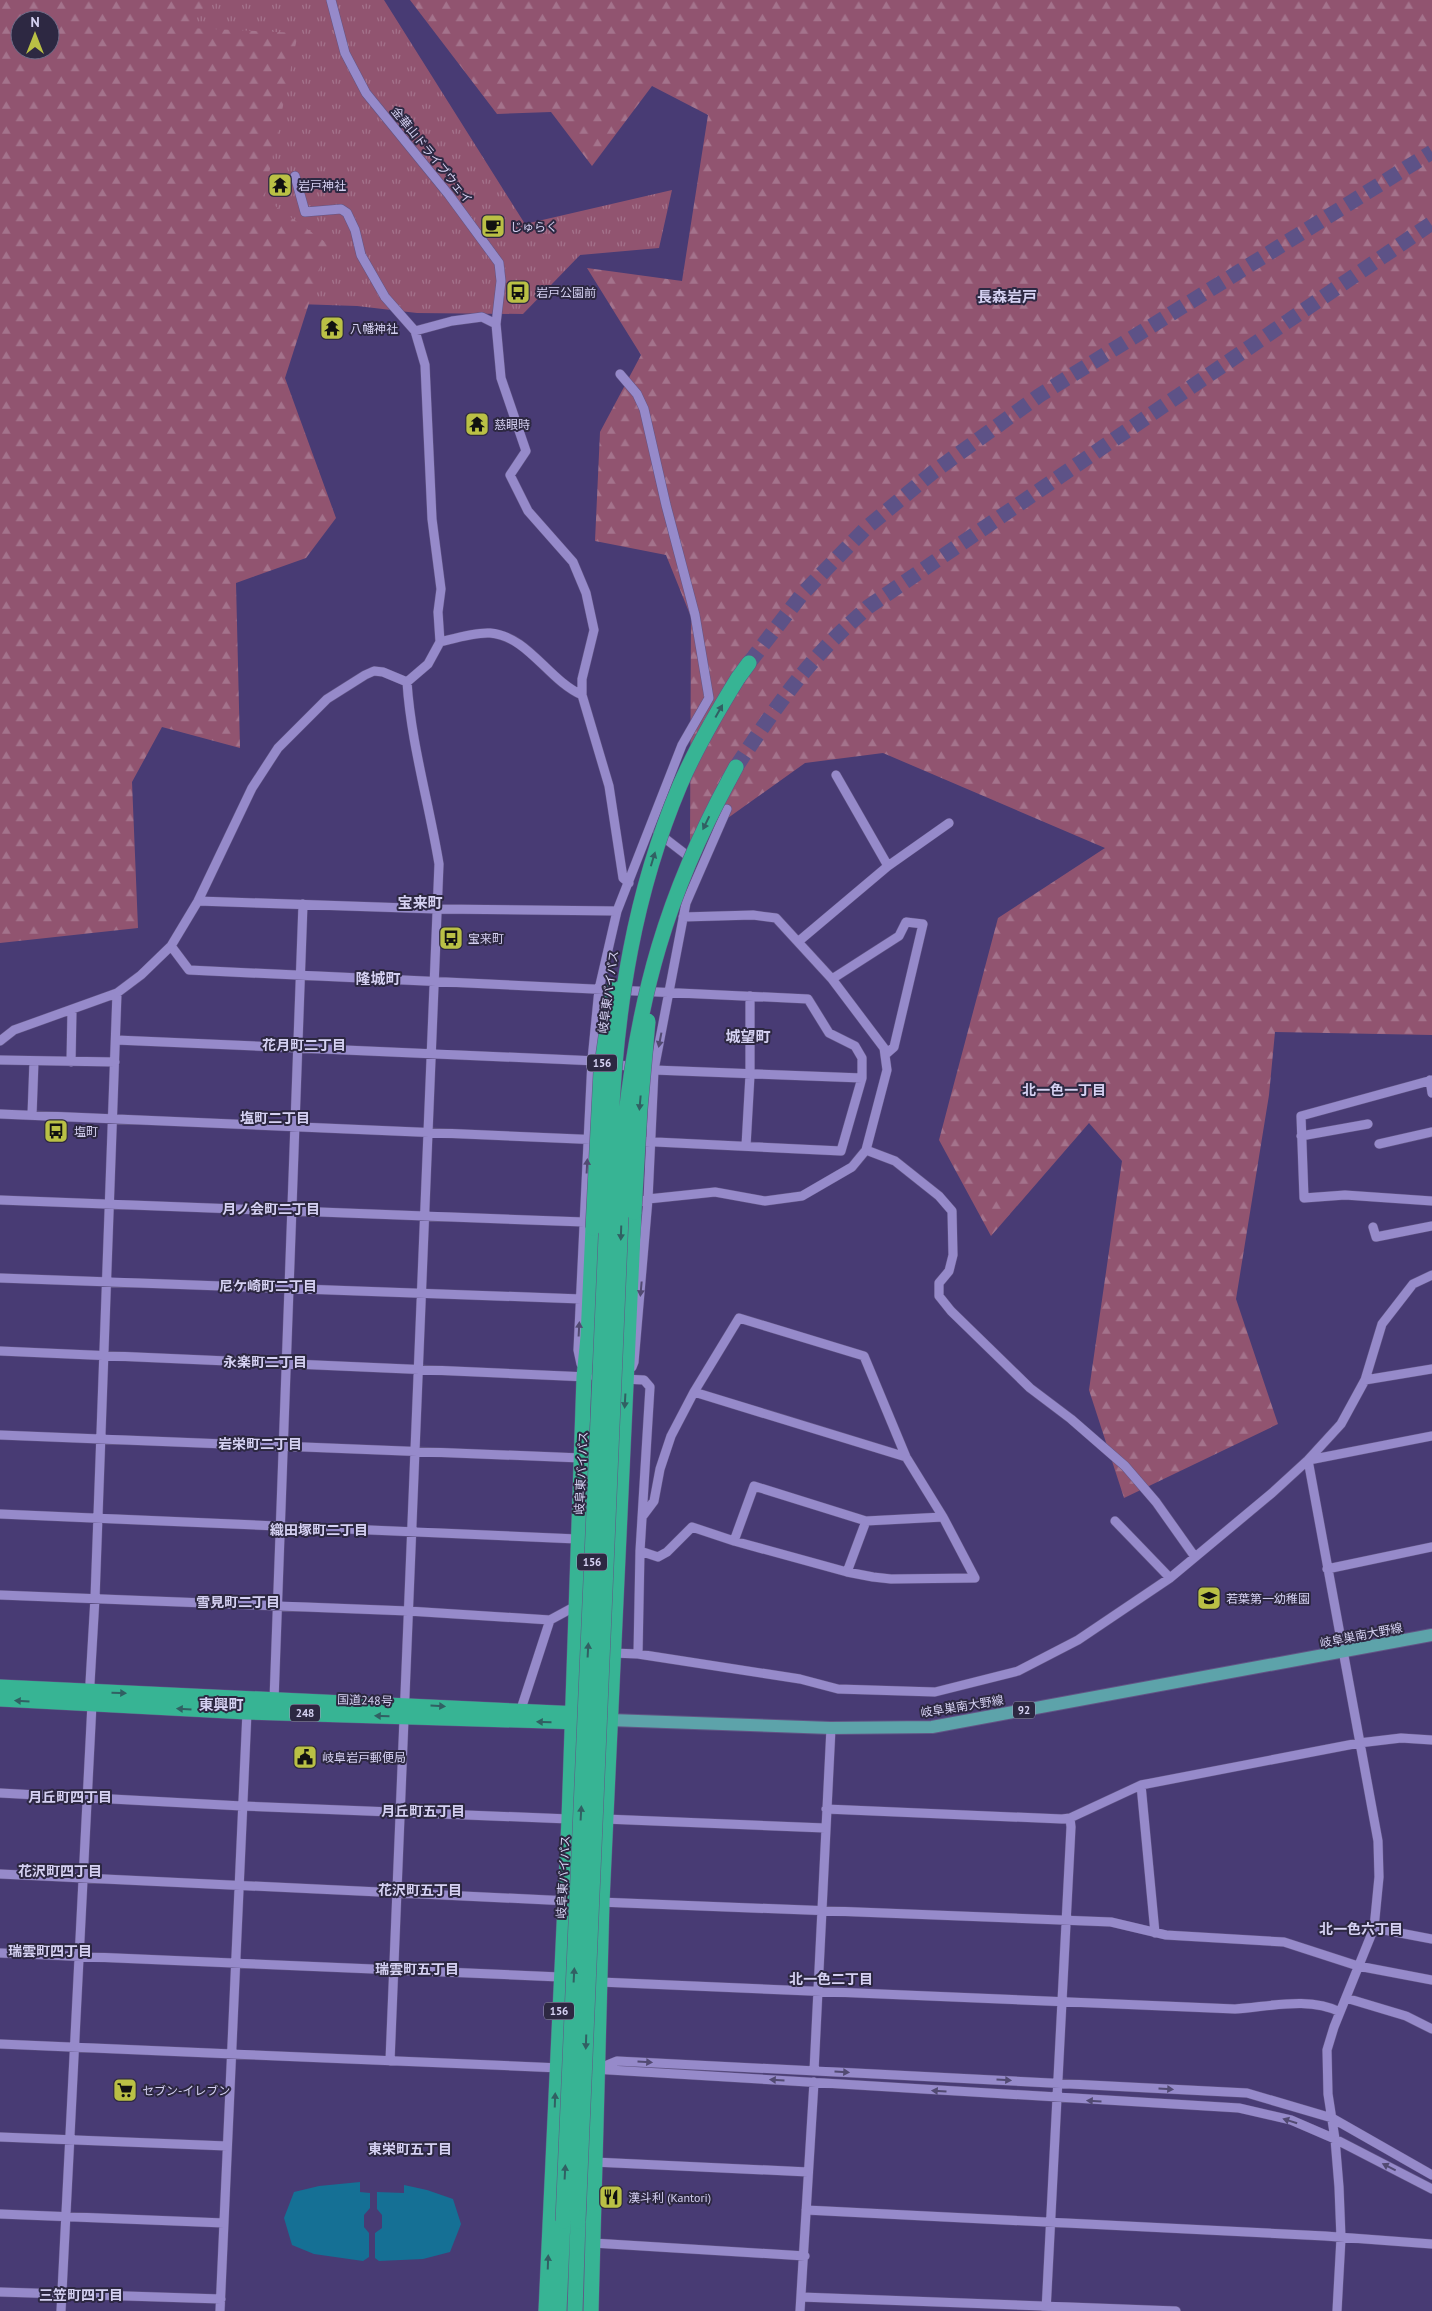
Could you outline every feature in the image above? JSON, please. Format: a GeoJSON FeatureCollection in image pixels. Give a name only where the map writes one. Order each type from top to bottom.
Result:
{"type":"FeatureCollection","features":[{"type":"Feature","properties":{"kind":"highway","name":"岐阜東バイパス"},"geometry":{"type":"LineString","coordinates":[[559,2311],[614,1056],[626,965],[639,906],[664,826],[680,783],[738,678],[749,663]]}},
{"type":"Feature","properties":{"kind":"highway","name":"156"},"geometry":{"type":"LineString","coordinates":[[575,2311],[625,1123],[637,1031],[656,950],[685,871],[706,822],[732,774]]}},
{"type":"Feature","properties":{"kind":"highway","name":"156"},"geometry":{"type":"LineString","coordinates":[[546,2311],[560,1977],[569,1819],[574,1607],[584,1377],[588,1337],[588,1225],[603,1048],[622,939],[629,914],[639,906]]}},
{"type":"Feature","properties":{"kind":"highway","name":"156"},"geometry":{"type":"LineString","coordinates":[[591,2311],[605,1819],[626,1379],[640,1109],[648,1018],[658,968],[656,950]]}},
{"type":"Feature","properties":{"kind":"highway","name":"国道248号"},"geometry":{"type":"LineString","coordinates":[[0,1687],[91,1698],[247,1712],[521,1710],[571,1717]]}},
{"type":"Feature","properties":{"kind":"highway","name":"国道248号"},"geometry":{"type":"LineString","coordinates":[[0,1699],[274,1700],[404,1710],[571,1717]]}},
{"type":"Feature","properties":{"kind":"highway","name":"248"},"geometry":{"type":"LineString","coordinates":[[571,1717],[610,1720]]}},
{"type":"Feature","properties":{"kind":"main road","name":"岐阜巣南大野線"},"geometry":{"type":"LineString","coordinates":[[610,1720],[831,1728],[932,1727],[1343,1653],[1432,1635]]}},
{"type":"Feature","properties":{"kind":"street","name":"金華山ドライブウェイ"},"geometry":{"type":"LineString","coordinates":[[331,0],[345,53],[366,93],[449,195],[499,262],[501,281],[496,324],[501,378],[526,451],[510,475],[528,511],[570,558],[579,573],[586,593],[594,630],[582,679],[582,695]]}},
{"type":"Feature","properties":{"kind":"street"},"geometry":{"type":"LineString","coordinates":[[295,176],[305,212],[341,209],[347,213],[355,230],[361,255],[385,297],[415,331],[425,365],[432,519],[441,589],[438,612],[440,642],[428,664],[406,682]]}},
{"type":"Feature","properties":{"kind":"street"},"geometry":{"type":"LineString","coordinates":[[415,331],[452,321],[482,317],[496,324]]}},
{"type":"Feature","properties":{"kind":"street"},"geometry":{"type":"LineString","coordinates":[[584,1377],[578,1350],[588,1225],[588,1140],[598,989],[617,911],[682,745],[709,698],[695,614],[666,505],[644,409],[637,394],[620,374]]}},
{"type":"Feature","properties":{"kind":"street"},"geometry":{"type":"LineString","coordinates":[[440,642],[488,633],[508,636],[557,680],[582,695],[609,786],[623,878],[629,883]]}},
{"type":"Feature","properties":{"kind":"street"},"geometry":{"type":"LineString","coordinates":[[0,1041],[14,1030],[117,993],[141,975],[171,946],[198,901],[252,788],[278,748],[327,699],[365,675],[374,671],[383,672],[406,682]]}},
{"type":"Feature","properties":{"kind":"street"},"geometry":{"type":"LineString","coordinates":[[390,2061],[439,864],[431,812],[412,730],[406,682]]}},
{"type":"Feature","properties":{"kind":"street"},"geometry":{"type":"LineString","coordinates":[[836,775],[888,866]]}},
{"type":"Feature","properties":{"kind":"street"},"geometry":{"type":"LineString","coordinates":[[626,1379],[634,1362],[648,1199],[654,1070],[686,903],[727,809]]}},
{"type":"Feature","properties":{"kind":"street"},"geometry":{"type":"LineString","coordinates":[[799,941],[888,866],[949,823]]}},
{"type":"Feature","properties":{"kind":"street"},"geometry":{"type":"LineString","coordinates":[[651,827],[701,866]]}},
{"type":"Feature","properties":{"kind":"street"},"geometry":{"type":"LineString","coordinates":[[198,901],[438,909],[617,911]]}},
{"type":"Feature","properties":{"kind":"street"},"geometry":{"type":"LineString","coordinates":[[274,1700],[303,904]]}},
{"type":"Feature","properties":{"kind":"street"},"geometry":{"type":"LineString","coordinates":[[0,1200],[425,1216],[588,1225],[648,1199],[714,1192],[765,1201],[802,1196],[852,1167],[866,1150],[887,1070],[886,1054],[832,979],[776,918],[753,915],[683,917]]}},
{"type":"Feature","properties":{"kind":"street"},"geometry":{"type":"LineString","coordinates":[[832,979],[899,936],[906,922],[924,924],[894,1047],[886,1054]]}},
{"type":"Feature","properties":{"kind":"street"},"geometry":{"type":"LineString","coordinates":[[0,1114],[841,1151],[862,1078],[862,1058],[855,1046],[829,1033],[808,999],[434,983],[189,970],[171,946]]}},
{"type":"Feature","properties":{"kind":"street"},"geometry":{"type":"LineString","coordinates":[[61,2311],[87,1797],[117,993]]}},
{"type":"Feature","properties":{"kind":"street"},"geometry":{"type":"LineString","coordinates":[[746,1146],[750,1075],[750,996]]}},
{"type":"Feature","properties":{"kind":"street"},"geometry":{"type":"LineString","coordinates":[[71,1062],[72,1010]]}},
{"type":"Feature","properties":{"kind":"street"},"geometry":{"type":"LineString","coordinates":[[116,1040],[592,1060],[654,1070],[862,1078]]}},
{"type":"Feature","properties":{"kind":"street"},"geometry":{"type":"LineString","coordinates":[[0,1060],[115,1062]]}},
{"type":"Feature","properties":{"kind":"street"},"geometry":{"type":"LineString","coordinates":[[32,1115],[34,1061]]}},
{"type":"Feature","properties":{"kind":"street"},"geometry":{"type":"LineString","coordinates":[[1432,1093],[1431,1080],[1301,1116],[1304,1198],[1345,1195],[1432,1201]]}},
{"type":"Feature","properties":{"kind":"street"},"geometry":{"type":"LineString","coordinates":[[1302,1136],[1368,1124]]}},
{"type":"Feature","properties":{"kind":"street"},"geometry":{"type":"LineString","coordinates":[[1379,1144],[1432,1132]]}},
{"type":"Feature","properties":{"kind":"street"},"geometry":{"type":"LineString","coordinates":[[866,1150],[895,1161],[939,1196],[952,1211],[953,1255],[949,1271],[939,1283],[939,1296],[951,1311],[1030,1388],[1071,1419],[1125,1466],[1156,1502],[1195,1557]]}},
{"type":"Feature","properties":{"kind":"street"},"geometry":{"type":"LineString","coordinates":[[1373,1227],[1376,1237],[1432,1226]]}},
{"type":"Feature","properties":{"kind":"street"},"geometry":{"type":"LineString","coordinates":[[613,1653],[638,1654],[800,1679],[838,1689],[935,1692],[1018,1671],[1078,1640],[1170,1578],[1272,1493],[1308,1460],[1341,1424],[1365,1380],[1382,1324],[1413,1284],[1432,1275]]}},
{"type":"Feature","properties":{"kind":"street"},"geometry":{"type":"LineString","coordinates":[[0,1278],[581,1299]]}},
{"type":"Feature","properties":{"kind":"street"},"geometry":{"type":"LineString","coordinates":[[640,1551],[658,1558],[667,1552],[692,1527],[734,1541],[847,1572],[891,1579],[975,1578],[943,1517],[906,1457],[864,1356],[739,1318],[694,1392],[671,1436],[660,1469],[654,1501],[642,1516]]}},
{"type":"Feature","properties":{"kind":"street"},"geometry":{"type":"LineString","coordinates":[[0,1351],[644,1380],[650,1387],[640,1551],[638,1654]]}},
{"type":"Feature","properties":{"kind":"street"},"geometry":{"type":"LineString","coordinates":[[1365,1380],[1432,1369]]}},
{"type":"Feature","properties":{"kind":"street"},"geometry":{"type":"LineString","coordinates":[[694,1392],[906,1457]]}},
{"type":"Feature","properties":{"kind":"street"},"geometry":{"type":"LineString","coordinates":[[0,1434],[581,1458]]}},
{"type":"Feature","properties":{"kind":"street"},"geometry":{"type":"LineString","coordinates":[[1308,1460],[1432,1436]]}},
{"type":"Feature","properties":{"kind":"street"},"geometry":{"type":"LineString","coordinates":[[1308,1460],[1378,1842],[1379,1877],[1374,1928],[1340,2012],[1327,2050],[1328,2094],[1335,2139],[1341,2238],[1337,2311]]}},
{"type":"Feature","properties":{"kind":"street"},"geometry":{"type":"LineString","coordinates":[[734,1541],[754,1486],[866,1521],[943,1517]]}},
{"type":"Feature","properties":{"kind":"street"},"geometry":{"type":"LineString","coordinates":[[0,1514],[577,1539]]}},
{"type":"Feature","properties":{"kind":"street"},"geometry":{"type":"LineString","coordinates":[[847,1572],[866,1521]]}},
{"type":"Feature","properties":{"kind":"street"},"geometry":{"type":"LineString","coordinates":[[1115,1521],[1170,1578]]}},
{"type":"Feature","properties":{"kind":"street"},"geometry":{"type":"LineString","coordinates":[[1327,1569],[1432,1547]]}},
{"type":"Feature","properties":{"kind":"street"},"geometry":{"type":"LineString","coordinates":[[0,1594],[408,1611],[550,1620],[574,1607]]}},
{"type":"Feature","properties":{"kind":"street"},"geometry":{"type":"LineString","coordinates":[[521,1710],[550,1620]]}},
{"type":"Feature","properties":{"kind":"street"},"geometry":{"type":"LineString","coordinates":[[220,2311],[247,1712]]}},
{"type":"Feature","properties":{"kind":"street"},"geometry":{"type":"LineString","coordinates":[[814,2071],[820,1991],[821,1912],[831,1728]]}},
{"type":"Feature","properties":{"kind":"street"},"geometry":{"type":"LineString","coordinates":[[826,1808],[1070,1818],[1141,1785],[1359,1743],[1401,1738],[1432,1740]]}},
{"type":"Feature","properties":{"kind":"street"},"geometry":{"type":"LineString","coordinates":[[1141,1785],[1155,1933]]}},
{"type":"Feature","properties":{"kind":"street"},"geometry":{"type":"LineString","coordinates":[[0,1793],[242,1806],[400,1810],[569,1819]]}},
{"type":"Feature","properties":{"kind":"street"},"geometry":{"type":"LineString","coordinates":[[1046,2308],[1070,1818]]}},
{"type":"Feature","properties":{"kind":"street"},"geometry":{"type":"LineString","coordinates":[[605,1819],[825,1828]]}},
{"type":"Feature","properties":{"kind":"street"},"geometry":{"type":"LineString","coordinates":[[0,1874],[564,1901],[1111,1922],[1155,1933],[1284,1942],[1358,1966],[1432,1980]]}},
{"type":"Feature","properties":{"kind":"street"},"geometry":{"type":"LineString","coordinates":[[1374,1928],[1432,1939]]}},
{"type":"Feature","properties":{"kind":"street"},"geometry":{"type":"LineString","coordinates":[[0,1953],[560,1977]]}},
{"type":"Feature","properties":{"kind":"street"},"geometry":{"type":"LineString","coordinates":[[600,1982],[1236,2009],[1308,2003],[1332,2007],[1340,2012]]}},
{"type":"Feature","properties":{"kind":"street"},"geometry":{"type":"LineString","coordinates":[[1346,1998],[1406,2016],[1432,2029]]}},
{"type":"Feature","properties":{"kind":"street"},"geometry":{"type":"LineString","coordinates":[[0,2044],[598,2070],[814,2082],[1057,2099],[1239,2108],[1291,2120],[1335,2139],[1432,2189]]}},
{"type":"Feature","properties":{"kind":"street"},"geometry":{"type":"LineString","coordinates":[[598,2070],[617,2061],[1246,2093],[1332,2118],[1432,2175]]}},
{"type":"Feature","properties":{"kind":"street"},"geometry":{"type":"LineString","coordinates":[[800,2311],[805,2256],[814,2082]]}},
{"type":"Feature","properties":{"kind":"street"},"geometry":{"type":"LineString","coordinates":[[0,2136],[227,2146]]}},
{"type":"Feature","properties":{"kind":"street"},"geometry":{"type":"LineString","coordinates":[[594,2162],[808,2172]]}},
{"type":"Feature","properties":{"kind":"street"},"geometry":{"type":"LineString","coordinates":[[806,2210],[1325,2236],[1432,2244]]}},
{"type":"Feature","properties":{"kind":"street"},"geometry":{"type":"LineString","coordinates":[[0,2214],[224,2223]]}},
{"type":"Feature","properties":{"kind":"street"},"geometry":{"type":"LineString","coordinates":[[593,2243],[805,2256]]}},
{"type":"Feature","properties":{"kind":"street"},"geometry":{"type":"LineString","coordinates":[[0,2292],[221,2299]]}},
{"type":"Feature","properties":{"kind":"street"},"geometry":{"type":"LineString","coordinates":[[801,2296],[1046,2308],[1176,2311]]}},
{"type":"Feature","properties":{"kind":"green space"},"geometry":{"type":"Polygon","coordinates":[[[0,0],[209,0],[189,28],[298,33],[264,198],[328,244],[285,378],[336,518],[306,558],[236,583],[240,748],[162,727],[132,782],[138,928],[0,943],[0,0]]]}},
{"type":"Feature","properties":{"kind":"green space"},"geometry":{"type":"Polygon","coordinates":[[[178,0],[384,0],[525,224],[672,190],[659,248],[580,255],[523,314],[417,313],[357,306],[297,304],[171,31],[178,0]]]}},
{"type":"Feature","properties":{"kind":"green space"},"geometry":{"type":"Polygon","coordinates":[[[410,0],[1432,0],[1432,1035],[1275,1032],[1269,1095],[1236,1299],[1278,1424],[1124,1498],[1089,1390],[1122,1161],[1089,1123],[991,1236],[939,1140],[998,918],[1105,848],[883,753],[805,763],[690,845],[691,617],[666,555],[595,541],[600,432],[641,355],[587,268],[682,281],[708,115],[652,86],[592,166],[551,112],[497,114],[410,0]]]}},
{"type":"Feature","properties":{"kind":"water"},"geometry":{"type":"Polygon","coordinates":[[[360,2182],[360,2192],[370,2193],[370,2208],[364,2215],[364,2227],[369,2233],[369,2257],[363,2261],[314,2254],[292,2245],[284,2218],[294,2192],[319,2186],[360,2182]]]}},
{"type":"Feature","properties":{"kind":"water"},"geometry":{"type":"Polygon","coordinates":[[[404,2185],[427,2190],[453,2199],[461,2224],[450,2252],[423,2259],[379,2261],[375,2258],[375,2233],[382,2228],[382,2215],[377,2209],[377,2192],[404,2193],[404,2185]]]}},
{"type":"Feature","properties":{"kind":"tunnel"},"geometry":{"type":"LineString","coordinates":[[749,663],[803,593],[866,528],[932,473],[1040,395],[1432,152]]}},
{"type":"Feature","properties":{"kind":"tunnel"},"geometry":{"type":"LineString","coordinates":[[736,767],[801,675],[831,642],[868,607],[1432,223]]}},
{"type":"Feature","properties":{"kind":"place","name":"岩戸神社"},"geometry":{"type":"Point","coordinates":[280,185]}},
{"type":"Feature","properties":{"kind":"place","name":"じゅらく"},"geometry":{"type":"Point","coordinates":[493,226]}},
{"type":"Feature","properties":{"kind":"place","name":"岩戸公園前"},"geometry":{"type":"Point","coordinates":[518,292]}},
{"type":"Feature","properties":{"kind":"place","name":"八幡神社"},"geometry":{"type":"Point","coordinates":[332,328]}},
{"type":"Feature","properties":{"kind":"place","name":"慈眼時"},"geometry":{"type":"Point","coordinates":[477,424]}},
{"type":"Feature","properties":{"kind":"place","name":"宝来町"},"geometry":{"type":"Point","coordinates":[451,938]}},
{"type":"Feature","properties":{"kind":"place","name":"塩町"},"geometry":{"type":"Point","coordinates":[56,1131]}},
{"type":"Feature","properties":{"kind":"place","name":"若葉第一幼稚園"},"geometry":{"type":"Point","coordinates":[1209,1598]}},
{"type":"Feature","properties":{"kind":"place","name":"岐阜岩戸郵便局"},"geometry":{"type":"Point","coordinates":[305,1757]}},
{"type":"Feature","properties":{"kind":"place","name":"セブン-イレブン"},"geometry":{"type":"Point","coordinates":[125,2090]}},
{"type":"Feature","properties":{"kind":"place","name":"漢斗利 (Kantori)"},"geometry":{"type":"Point","coordinates":[611,2197]}},
{"type":"Feature","properties":{"kind":"district","name":"長森岩戸"},"geometry":{"type":"Point","coordinates":[1007,296]}},
{"type":"Feature","properties":{"kind":"district","name":"宝来町"},"geometry":{"type":"Point","coordinates":[420,902]}},
{"type":"Feature","properties":{"kind":"district","name":"隆城町"},"geometry":{"type":"Point","coordinates":[378,978]}},
{"type":"Feature","properties":{"kind":"district","name":"城望町"},"geometry":{"type":"Point","coordinates":[748,1036]}},
{"type":"Feature","properties":{"kind":"district","name":"花月町二丁目"},"geometry":{"type":"Point","coordinates":[304,1045]}},
{"type":"Feature","properties":{"kind":"district","name":"北一色一丁目"},"geometry":{"type":"Point","coordinates":[1064,1090]}},
{"type":"Feature","properties":{"kind":"district","name":"塩町二丁目"},"geometry":{"type":"Point","coordinates":[275,1118]}},
{"type":"Feature","properties":{"kind":"district","name":"月ノ会町二丁目"},"geometry":{"type":"Point","coordinates":[271,1209]}},
{"type":"Feature","properties":{"kind":"district","name":"尼ケ崎町二丁目"},"geometry":{"type":"Point","coordinates":[268,1286]}},
{"type":"Feature","properties":{"kind":"district","name":"永楽町二丁目"},"geometry":{"type":"Point","coordinates":[265,1362]}},
{"type":"Feature","properties":{"kind":"district","name":"岩栄町二丁目"},"geometry":{"type":"Point","coordinates":[260,1444]}},
{"type":"Feature","properties":{"kind":"district","name":"織田塚町二丁目"},"geometry":{"type":"Point","coordinates":[319,1530]}},
{"type":"Feature","properties":{"kind":"district","name":"雪見町二丁目"},"geometry":{"type":"Point","coordinates":[238,1602]}},
{"type":"Feature","properties":{"kind":"district","name":"東興町"},"geometry":{"type":"Point","coordinates":[221,1704]}},
{"type":"Feature","properties":{"kind":"district","name":"月丘町四丁目"},"geometry":{"type":"Point","coordinates":[70,1797]}},
{"type":"Feature","properties":{"kind":"district","name":"月丘町五丁目"},"geometry":{"type":"Point","coordinates":[423,1811]}},
{"type":"Feature","properties":{"kind":"district","name":"花沢町四丁目"},"geometry":{"type":"Point","coordinates":[60,1871]}},
{"type":"Feature","properties":{"kind":"district","name":"花沢町五丁目"},"geometry":{"type":"Point","coordinates":[420,1890]}},
{"type":"Feature","properties":{"kind":"district","name":"北一色六丁目"},"geometry":{"type":"Point","coordinates":[1361,1929]}},
{"type":"Feature","properties":{"kind":"district","name":"瑞雲町四丁目"},"geometry":{"type":"Point","coordinates":[50,1951]}},
{"type":"Feature","properties":{"kind":"district","name":"瑞雲町五丁目"},"geometry":{"type":"Point","coordinates":[417,1969]}},
{"type":"Feature","properties":{"kind":"district","name":"北一色二丁目"},"geometry":{"type":"Point","coordinates":[831,1979]}},
{"type":"Feature","properties":{"kind":"district","name":"東栄町五丁目"},"geometry":{"type":"Point","coordinates":[410,2149]}},
{"type":"Feature","properties":{"kind":"district","name":"三笠町四丁目"},"geometry":{"type":"Point","coordinates":[81,2295]}}]}
